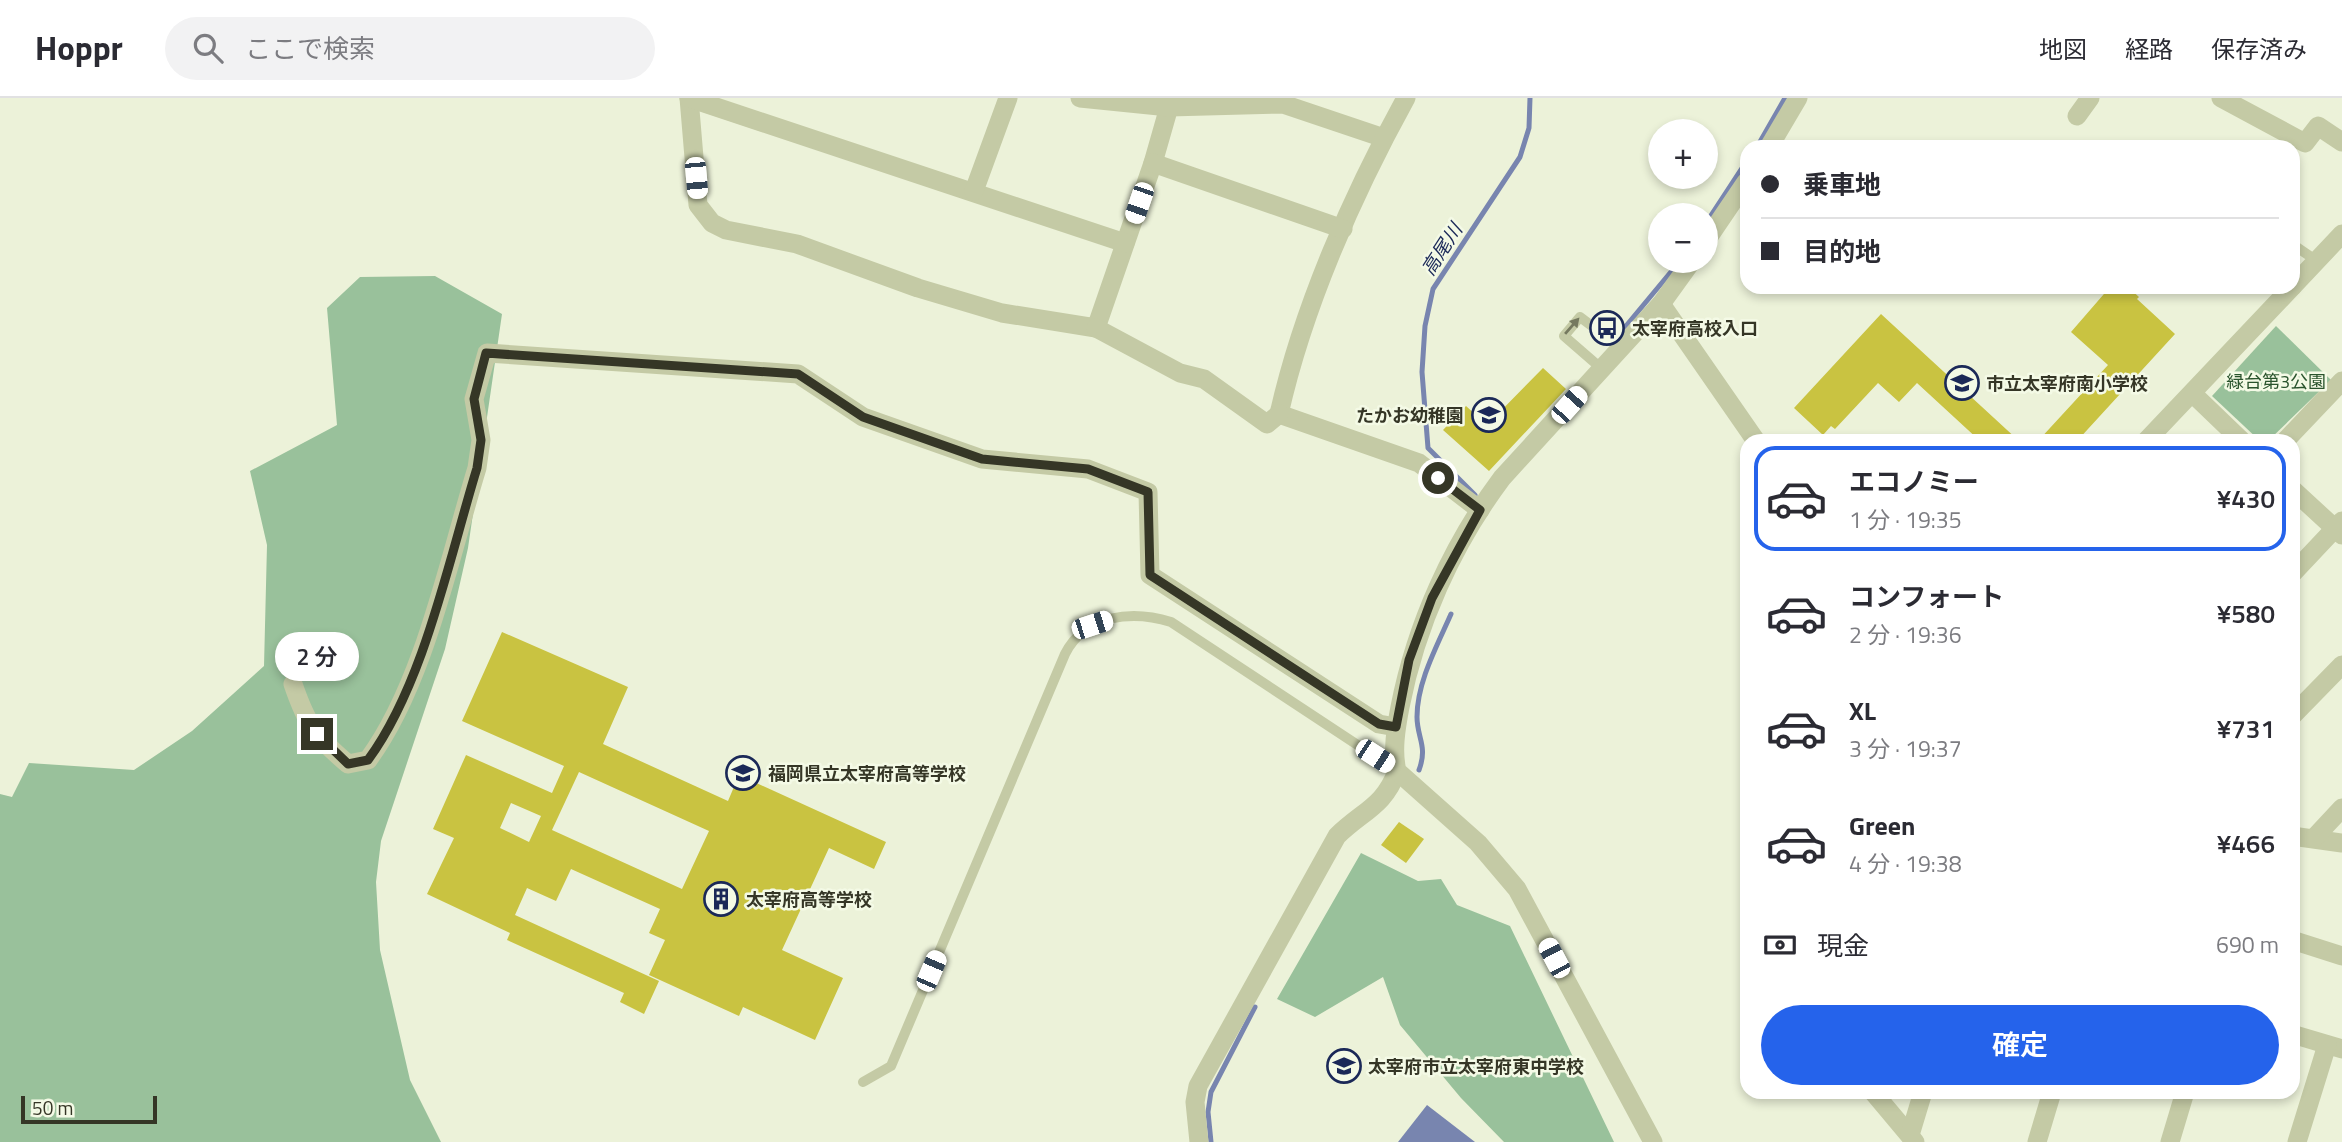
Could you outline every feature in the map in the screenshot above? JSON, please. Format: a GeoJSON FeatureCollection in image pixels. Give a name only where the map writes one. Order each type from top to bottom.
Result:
{"type":"FeatureCollection","features":[{"type":"Feature","properties":{"kind":"street"},"geometry":{"type":"LineString","coordinates":[[1125,243],[689,98],[698,205],[712,223],[726,230],[797,244],[918,288],[1002,313],[1096,328],[1180,373],[1204,379],[1267,424],[1279,414],[1292,357],[1343,229],[1384,138],[1406,98]]}},
{"type":"Feature","properties":{"kind":"street"},"geometry":{"type":"LineString","coordinates":[[974,191],[1008,98]]}},
{"type":"Feature","properties":{"kind":"street"},"geometry":{"type":"LineString","coordinates":[[1080,98],[1164,104],[1284,101],[1384,138]]}},
{"type":"Feature","properties":{"kind":"street"},"geometry":{"type":"LineString","coordinates":[[1773,140],[1798,98]]}},
{"type":"Feature","properties":{"kind":"street"},"geometry":{"type":"LineString","coordinates":[[2077,116],[2090,98]]}},
{"type":"Feature","properties":{"kind":"street"},"geometry":{"type":"LineString","coordinates":[[2221,98],[2299,140]]}},
{"type":"Feature","properties":{"kind":"street"},"geometry":{"type":"LineString","coordinates":[[1096,328],[1153,163],[1164,104]]}},
{"type":"Feature","properties":{"kind":"street"},"geometry":{"type":"LineString","coordinates":[[2300,140],[2305,143],[2318,126],[2342,142]]}},
{"type":"Feature","properties":{"kind":"street"},"geometry":{"type":"LineString","coordinates":[[1153,163],[1343,229]]}},
{"type":"Feature","properties":{"kind":"street"},"geometry":{"type":"LineString","coordinates":[[1718,223],[1740,191]]}},
{"type":"Feature","properties":{"kind":"street"},"geometry":{"type":"LineString","coordinates":[[2300,279],[2342,234]]}},
{"type":"Feature","properties":{"kind":"street"},"geometry":{"type":"LineString","coordinates":[[1199,1142],[1195,1102],[1198,1086],[1337,836],[1350,822],[1383,800],[1397,771],[1396,727],[1409,660],[1432,598],[1480,510],[1502,478],[1661,304],[1683,273]]}},
{"type":"Feature","properties":{"kind":"street"},"geometry":{"type":"LineString","coordinates":[[2153,434],[2285,294]]}},
{"type":"Feature","properties":{"kind":"street"},"geometry":{"type":"LineString","coordinates":[[1661,304],[1751,434]]}},
{"type":"Feature","properties":{"kind":"street"},"geometry":{"type":"LineString","coordinates":[[293,684],[306,721],[328,747],[348,764],[368,760],[389,732],[416,668],[477,468],[481,440],[474,399],[486,353],[798,374],[863,417],[982,459],[1088,469],[1148,492],[1150,575],[1379,724],[1396,727]]}},
{"type":"Feature","properties":{"kind":"street"},"geometry":{"type":"LineString","coordinates":[[2292,434],[2342,381]]}},
{"type":"Feature","properties":{"kind":"street"},"geometry":{"type":"LineString","coordinates":[[2192,393],[2235,434]]}},
{"type":"Feature","properties":{"kind":"street"},"geometry":{"type":"LineString","coordinates":[[1279,414],[1419,463],[1480,510]]}},
{"type":"Feature","properties":{"kind":"street"},"geometry":{"type":"LineString","coordinates":[[2300,496],[2340,528],[2300,566]]}},
{"type":"Feature","properties":{"kind":"street"},"geometry":{"type":"LineString","coordinates":[[2300,708],[2342,665]]}},
{"type":"Feature","properties":{"kind":"street"},"geometry":{"type":"LineString","coordinates":[[1397,771],[1478,843],[1517,889],[1653,1142]]}},
{"type":"Feature","properties":{"kind":"street"},"geometry":{"type":"LineString","coordinates":[[2314,838],[2342,808]]}},
{"type":"Feature","properties":{"kind":"street"},"geometry":{"type":"LineString","coordinates":[[2300,837],[2342,843]]}},
{"type":"Feature","properties":{"kind":"street"},"geometry":{"type":"LineString","coordinates":[[2300,943],[2342,956]]}},
{"type":"Feature","properties":{"kind":"street"},"geometry":{"type":"LineString","coordinates":[[2297,1142],[2335,1047],[2300,1036]]}},
{"type":"Feature","properties":{"kind":"street"},"geometry":{"type":"LineString","coordinates":[[1878,1099],[1913,1139]]}},
{"type":"Feature","properties":{"kind":"street"},"geometry":{"type":"LineString","coordinates":[[1913,1139],[1922,1099]]}},
{"type":"Feature","properties":{"kind":"street"},"geometry":{"type":"LineString","coordinates":[[2037,1142],[2050,1099]]}},
{"type":"Feature","properties":{"kind":"street"},"geometry":{"type":"LineString","coordinates":[[2170,1142],[2183,1099]]}},
{"type":"Feature","properties":{"kind":"lane"},"geometry":{"type":"LineString","coordinates":[[2300,249],[2317,261]]}},
{"type":"Feature","properties":{"kind":"lane"},"geometry":{"type":"LineString","coordinates":[[1602,369],[1564,336],[1580,317],[1621,348]]}},
{"type":"Feature","properties":{"kind":"lane"},"geometry":{"type":"LineString","coordinates":[[863,1082],[891,1066],[1065,654],[1071,642],[1092,625],[1127,615],[1148,615],[1171,622],[1397,771]]}},
{"type":"Feature","properties":{"kind":"green space"},"geometry":{"type":"Polygon","coordinates":[[[435,276],[502,314],[468,548],[445,649],[381,841],[376,882],[380,950],[410,1080],[441,1142],[0,1142],[0,794],[12,797],[29,763],[134,770],[192,731],[264,666],[267,545],[250,471],[337,425],[327,308],[360,277],[435,276]]]}},
{"type":"Feature","properties":{"kind":"green space","name":"緑台第3公園"},"geometry":{"type":"Polygon","coordinates":[[[2276,326],[2331,380],[2275,434],[2253,434],[2212,396],[2276,326]]]}},
{"type":"Feature","properties":{"kind":"green space"},"geometry":{"type":"Polygon","coordinates":[[[1361,853],[1418,881],[1441,879],[1457,905],[1510,926],[1614,1142],[1504,1142],[1461,1098],[1400,1025],[1383,977],[1315,1017],[1277,999],[1361,853]]]}},
{"type":"Feature","properties":{"kind":"water"},"geometry":{"type":"Polygon","coordinates":[[[1427,1105],[1475,1142],[1398,1142],[1427,1105]]]}},
{"type":"Feature","properties":{"kind":"building"},"geometry":{"type":"Polygon","coordinates":[[[2104,294],[2136,294],[2139,297],[2137,299],[2175,334],[2083,434],[2044,434],[2108,365],[2071,332],[2104,294]]]}},
{"type":"Feature","properties":{"kind":"building"},"geometry":{"type":"Polygon","coordinates":[[[1881,314],[2011,434],[1972,434],[1917,383],[1899,402],[1878,383],[1835,429],[1831,426],[1824,434],[1794,408],[1881,314]]]}},
{"type":"Feature","properties":{"kind":"building"},"geometry":{"type":"Polygon","coordinates":[[[1543,368],[1566,389],[1489,471],[1443,430],[1466,406],[1487,425],[1543,368]]]}},
{"type":"Feature","properties":{"kind":"building"},"geometry":{"type":"Polygon","coordinates":[[[502,632],[628,687],[603,744],[728,801],[739,775],[886,842],[874,869],[829,848],[782,950],[843,978],[815,1040],[743,1007],[739,1016],[649,975],[665,940],[649,933],[660,909],[571,869],[556,901],[527,888],[515,915],[659,981],[644,1014],[620,1002],[624,993],[507,940],[510,933],[427,894],[454,838],[433,829],[466,755],[552,793],[564,766],[462,721],[502,632]],[[579,772],[552,830],[682,889],[709,831],[579,772]],[[511,803],[500,828],[529,842],[541,816],[511,803]]]}},
{"type":"Feature","properties":{"kind":"building"},"geometry":{"type":"Polygon","coordinates":[[[1399,822],[1424,839],[1406,863],[1381,845],[1399,822]]]}},
{"type":"Feature","properties":{"kind":"waterway","name":"高尾川"},"geometry":{"type":"LineString","coordinates":[[1475,495],[1428,448],[1422,372],[1425,326],[1433,289],[1520,157],[1529,128],[1530,98]]}},
{"type":"Feature","properties":{"kind":"waterway"},"geometry":{"type":"LineString","coordinates":[[1761,140],[1785,98]]}},
{"type":"Feature","properties":{"kind":"waterway"},"geometry":{"type":"LineString","coordinates":[[1718,205],[1740,171]]}},
{"type":"Feature","properties":{"kind":"waterway"},"geometry":{"type":"LineString","coordinates":[[1621,332],[1670,273]]}},
{"type":"Feature","properties":{"kind":"waterway"},"geometry":{"type":"LineString","coordinates":[[1419,770],[1422,755],[1417,724],[1420,691],[1451,614]]}},
{"type":"Feature","properties":{"kind":"waterway"},"geometry":{"type":"LineString","coordinates":[[1211,1142],[1208,1112],[1211,1092],[1255,1007]]}},
{"type":"Feature","properties":{"kind":"place","name":"太宰府高校入口"},"geometry":{"type":"Point","coordinates":[1607,328]}},
{"type":"Feature","properties":{"kind":"place","name":"市立太宰府南小学校"},"geometry":{"type":"Point","coordinates":[1962,383]}},
{"type":"Feature","properties":{"kind":"place","name":"たかお幼稚園"},"geometry":{"type":"Point","coordinates":[1489,415]}},
{"type":"Feature","properties":{"kind":"place","name":"福岡県立太宰府高等学校"},"geometry":{"type":"Point","coordinates":[743,773]}},
{"type":"Feature","properties":{"kind":"place","name":"太宰府高等学校"},"geometry":{"type":"Point","coordinates":[721,899]}},
{"type":"Feature","properties":{"kind":"place","name":"太宰府市立太宰府東中学校"},"geometry":{"type":"Point","coordinates":[1344,1066]}},
{"type":"Feature","properties":{"kind":"route"},"geometry":{"type":"LineString","coordinates":[[317,734],[348,764],[368,760],[389,732],[416,668],[477,468],[481,440],[474,399],[486,353],[798,374],[863,417],[982,459],[1088,469],[1148,492],[1150,575],[1379,724],[1396,727],[1409,660],[1432,598],[1480,510],[1438,478]]}}]}
